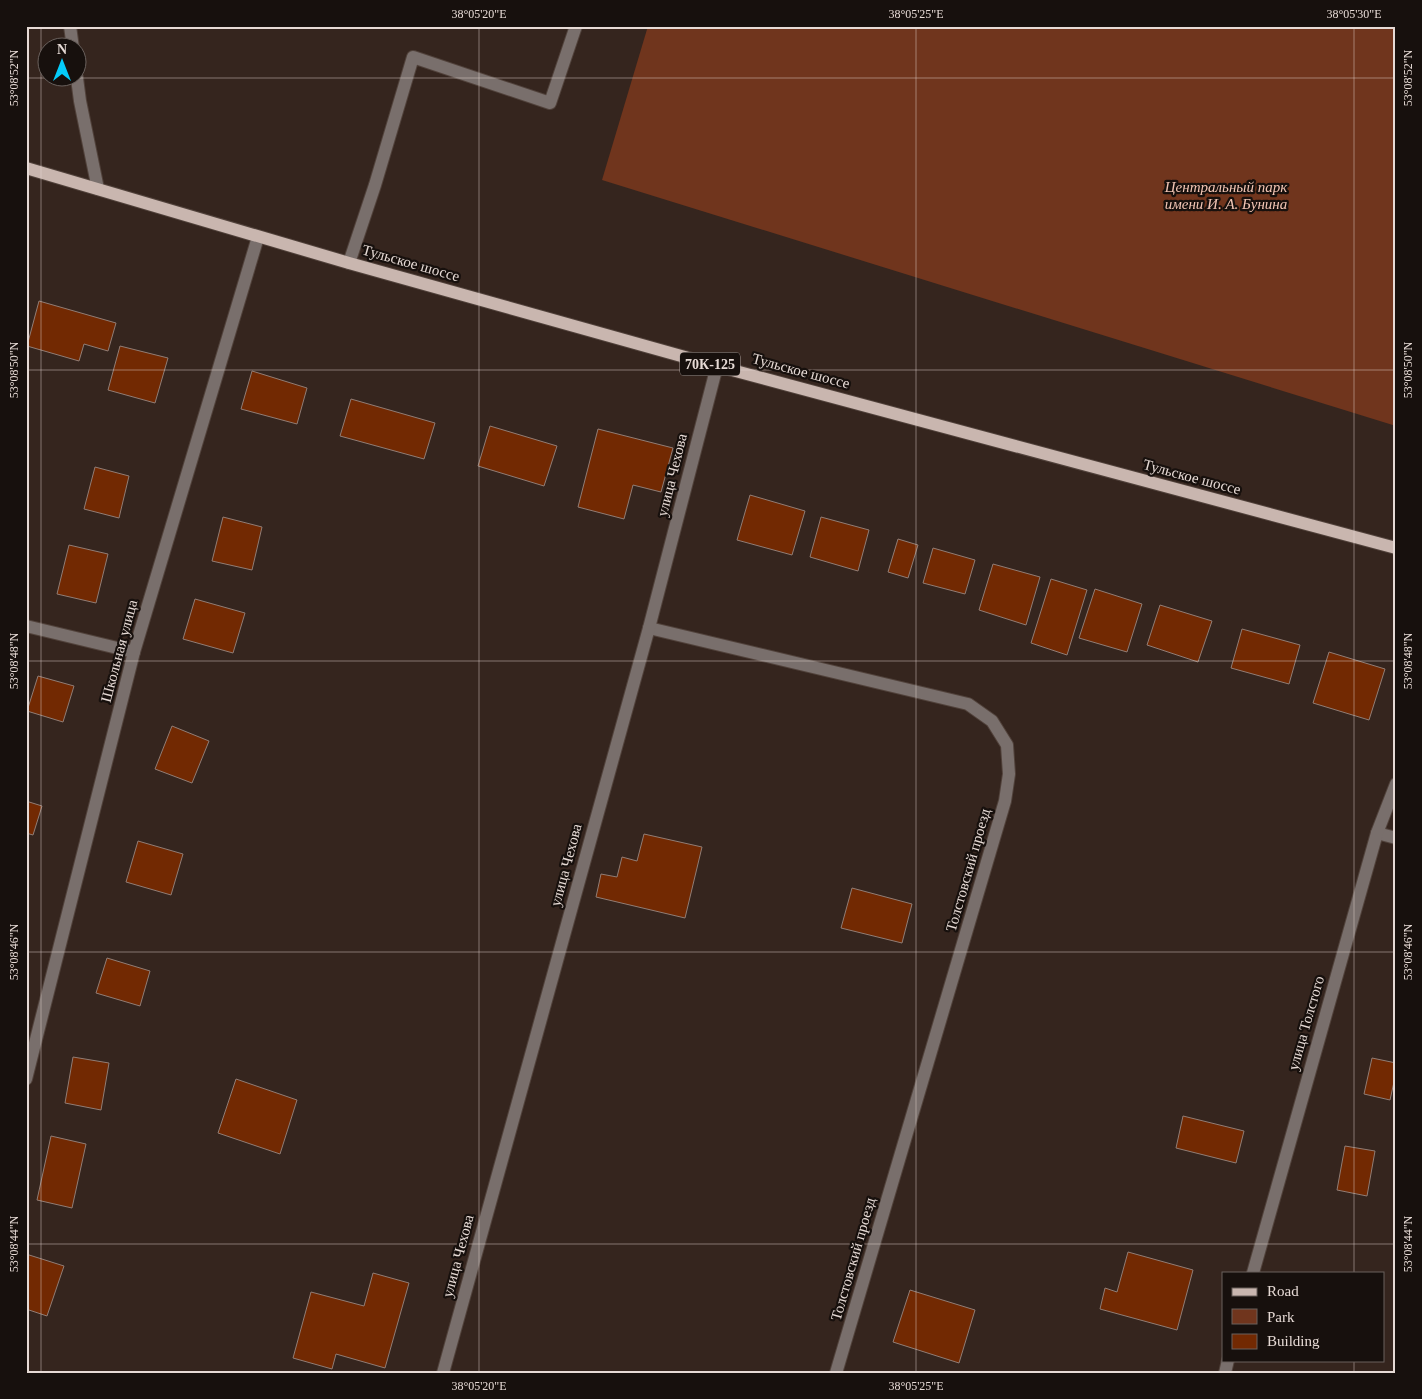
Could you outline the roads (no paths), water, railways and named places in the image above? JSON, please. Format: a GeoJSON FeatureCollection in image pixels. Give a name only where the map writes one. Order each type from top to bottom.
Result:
{"type":"FeatureCollection","features":[{"type":"Feature","properties":{"kind":"main road","name":"Тульское шоссе"},"geometry":{"type":"LineString","coordinates":[[26,168],[258,237],[717,366],[1396,548]]}},
{"type":"Feature","properties":{"kind":"street"},"geometry":{"type":"LineString","coordinates":[[349,263],[413,57],[550,103],[576,26]]}},
{"type":"Feature","properties":{"kind":"street"},"geometry":{"type":"LineString","coordinates":[[78,88],[98,189]]}},
{"type":"Feature","properties":{"kind":"street","name":"Школьная улица"},"geometry":{"type":"LineString","coordinates":[[26,1079],[134,652],[258,237]]}},
{"type":"Feature","properties":{"kind":"street","name":"улица Чехова"},"geometry":{"type":"LineString","coordinates":[[442,1373],[649,628],[717,366]]}},
{"type":"Feature","properties":{"kind":"street"},"geometry":{"type":"LineString","coordinates":[[26,626],[134,652]]}},
{"type":"Feature","properties":{"kind":"street","name":"Толстовский проезд"},"geometry":{"type":"LineString","coordinates":[[649,628],[968,704],[992,721],[1007,745],[1009,774],[1005,801],[836,1373]]}},
{"type":"Feature","properties":{"kind":"street","name":"улица Толстого"},"geometry":{"type":"LineString","coordinates":[[1253,1272],[1377,833],[1396,784]]}},
{"type":"Feature","properties":{"kind":"street"},"geometry":{"type":"LineString","coordinates":[[1377,833],[1396,838]]}},
{"type":"Feature","properties":{"kind":"park label","name":"Центральный парк имени И. А. Бунина"},"geometry":{"type":"Point","coordinates":[1226,196]}}]}
